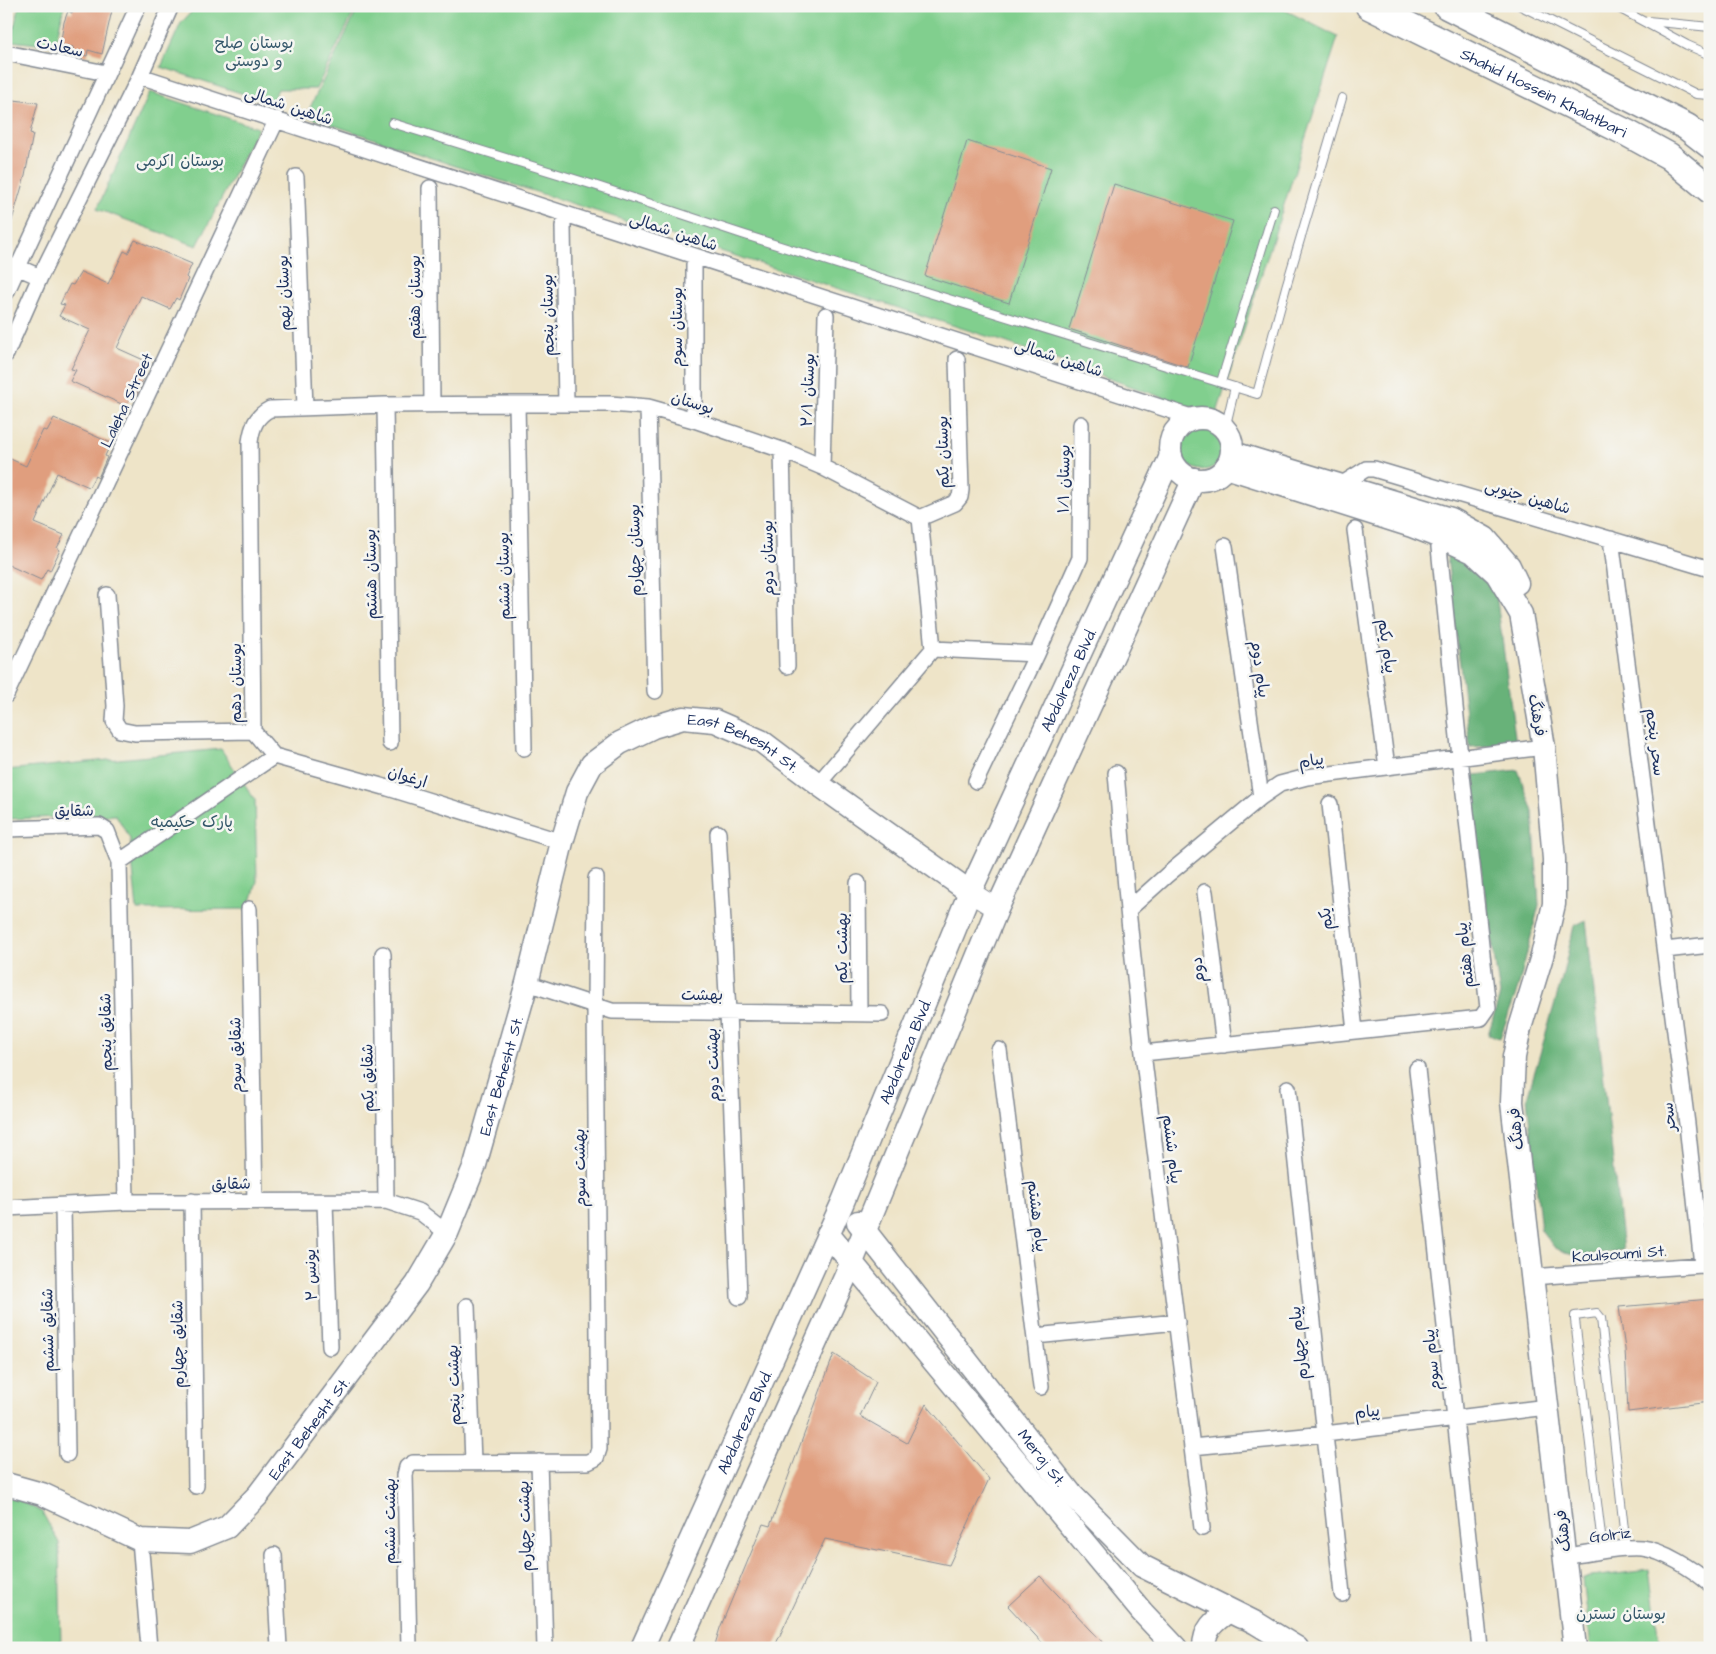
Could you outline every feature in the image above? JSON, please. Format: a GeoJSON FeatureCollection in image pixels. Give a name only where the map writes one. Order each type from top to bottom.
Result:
{"type":"FeatureCollection","features":[{"type":"Feature","properties":{"kind":"highway","name":"Shahid Hossein Khalatbari"},"geometry":{"type":"LineString","coordinates":[[1370,6],[1627,133],[1669,156],[1710,190]]}},
{"type":"Feature","properties":{"kind":"highway","name":"Shahid Hossein Khalatbari"},"geometry":{"type":"LineString","coordinates":[[1447,6],[1680,123],[1710,145]]}},
{"type":"Feature","properties":{"kind":"main road"},"geometry":{"type":"LineString","coordinates":[[1207,419],[1225,429],[1232,444],[1229,460],[1220,474],[1203,480],[1186,476],[1179,471],[1171,456],[1171,446],[1179,428],[1187,422],[1207,419]]}},
{"type":"Feature","properties":{"kind":"main road","name":"Abdolreza Blvd."},"geometry":{"type":"LineString","coordinates":[[642,1648],[842,1204],[970,892],[1171,456]]}},
{"type":"Feature","properties":{"kind":"main road","name":"فرهنگ"},"geometry":{"type":"LineString","coordinates":[[1229,460],[1339,486],[1451,520],[1485,538],[1509,566],[1520,590],[1544,747],[1554,860],[1554,904],[1542,956],[1520,1028],[1514,1057],[1512,1102],[1575,1648]]}},
{"type":"Feature","properties":{"kind":"main road","name":"فرهنگ"},"geometry":{"type":"LineString","coordinates":[[1229,460],[1412,526],[1473,552],[1497,574],[1522,606]]}},
{"type":"Feature","properties":{"kind":"main road","name":"Abdolreza Blvd."},"geometry":{"type":"LineString","coordinates":[[678,1648],[866,1230],[997,909],[1194,479]]}},
{"type":"Feature","properties":{"kind":"main road","name":"East Behesht St."},"geometry":{"type":"LineString","coordinates":[[6,1484],[42,1494],[140,1540],[190,1542],[227,1528],[258,1495],[417,1284],[447,1233],[474,1164],[527,983],[576,792],[592,764],[620,743],[653,727],[684,718],[715,721],[761,741],[970,892]]}},
{"type":"Feature","properties":{"kind":"main road","name":"Meraj St."},"geometry":{"type":"LineString","coordinates":[[842,1204],[866,1230],[1072,1495],[1142,1566],[1256,1623],[1297,1648]]}},
{"type":"Feature","properties":{"kind":"main road","name":"Meraj St."},"geometry":{"type":"LineString","coordinates":[[828,1234],[1142,1612],[1176,1648]]}},
{"type":"Feature","properties":{"kind":"main road"},"geometry":{"type":"LineString","coordinates":[[1204,1648],[1204,1638],[1214,1621],[1229,1612],[1256,1623]]}},
{"type":"Feature","properties":{"kind":"street"},"geometry":{"type":"LineString","coordinates":[[6,293],[12,266],[138,6]]}},
{"type":"Feature","properties":{"kind":"street"},"geometry":{"type":"LineString","coordinates":[[6,354],[40,277],[140,76],[171,6]]}},
{"type":"Feature","properties":{"kind":"street","name":"سعادت"},"geometry":{"type":"LineString","coordinates":[[6,53],[106,73]]}},
{"type":"Feature","properties":{"kind":"street","name":"شاهین شمالی"},"geometry":{"type":"LineString","coordinates":[[140,76],[1197,419]]}},
{"type":"Feature","properties":{"kind":"street","name":"Laleha Street"},"geometry":{"type":"LineString","coordinates":[[6,695],[277,120]]}},
{"type":"Feature","properties":{"kind":"street","name":"بوستان نهم"},"geometry":{"type":"LineString","coordinates":[[296,177],[306,407]]}},
{"type":"Feature","properties":{"kind":"street","name":"بوستان هفتم"},"geometry":{"type":"LineString","coordinates":[[430,188],[432,405]]}},
{"type":"Feature","properties":{"kind":"street","name":"بوستان پنجم"},"geometry":{"type":"LineString","coordinates":[[563,226],[566,404]]}},
{"type":"Feature","properties":{"kind":"street","name":"بوستان سوم"},"geometry":{"type":"LineString","coordinates":[[694,264],[694,420]]}},
{"type":"Feature","properties":{"kind":"street"},"geometry":{"type":"LineString","coordinates":[[12,266],[40,277]]}},
{"type":"Feature","properties":{"kind":"street","name":"بوستان ۲/۱"},"geometry":{"type":"LineString","coordinates":[[822,467],[826,315]]}},
{"type":"Feature","properties":{"kind":"street","name":"بوستان یکم"},"geometry":{"type":"LineString","coordinates":[[920,518],[955,503],[960,497],[957,359]]}},
{"type":"Feature","properties":{"kind":"street","name":"بوستان"},"geometry":{"type":"LineString","coordinates":[[306,407],[517,404],[610,404],[648,407],[694,420],[782,450],[822,467],[920,518]]}},
{"type":"Feature","properties":{"kind":"street","name":"بوستان ششم"},"geometry":{"type":"LineString","coordinates":[[517,404],[524,748]]}},
{"type":"Feature","properties":{"kind":"street","name":"بوستان هشتم"},"geometry":{"type":"LineString","coordinates":[[385,405],[390,743]]}},
{"type":"Feature","properties":{"kind":"street","name":"بوستان دهم"},"geometry":{"type":"LineString","coordinates":[[107,595],[115,706],[114,721],[120,730],[135,733],[254,731],[251,432],[261,414],[270,409],[306,407]]}},
{"type":"Feature","properties":{"kind":"street","name":"بوستان چهارم"},"geometry":{"type":"LineString","coordinates":[[648,407],[655,691]]}},
{"type":"Feature","properties":{"kind":"street","name":"بوستان ۱/۱"},"geometry":{"type":"LineString","coordinates":[[976,781],[1080,558],[1082,424]]}},
{"type":"Feature","properties":{"kind":"street","name":"بوستان دوم"},"geometry":{"type":"LineString","coordinates":[[782,450],[787,666]]}},
{"type":"Feature","properties":{"kind":"street","name":"شاهین جنوبی"},"geometry":{"type":"LineString","coordinates":[[1339,486],[1366,469],[1374,469],[1710,569]]}},
{"type":"Feature","properties":{"kind":"street"},"geometry":{"type":"LineString","coordinates":[[818,784],[933,649],[920,518]]}},
{"type":"Feature","properties":{"kind":"street","name":"پیام یکم"},"geometry":{"type":"LineString","coordinates":[[1355,530],[1387,767]]}},
{"type":"Feature","properties":{"kind":"street","name":"سحر پنجم"},"geometry":{"type":"LineString","coordinates":[[1611,539],[1665,950]]}},
{"type":"Feature","properties":{"kind":"street","name":"پیام دوم"},"geometry":{"type":"LineString","coordinates":[[1225,546],[1261,797]]}},
{"type":"Feature","properties":{"kind":"street","name":"پیام هفتم"},"geometry":{"type":"LineString","coordinates":[[1143,1053],[1481,1018],[1488,1008],[1439,547]]}},
{"type":"Feature","properties":{"kind":"street"},"geometry":{"type":"LineString","coordinates":[[933,649],[1036,654]]}},
{"type":"Feature","properties":{"kind":"street"},"geometry":{"type":"LineString","coordinates":[[119,862],[274,756],[254,731]]}},
{"type":"Feature","properties":{"kind":"street","name":"پیام"},"geometry":{"type":"LineString","coordinates":[[1128,910],[1261,797],[1280,784],[1307,777],[1544,747]]}},
{"type":"Feature","properties":{"kind":"street","name":"ارغوان"},"geometry":{"type":"LineString","coordinates":[[274,756],[388,788],[562,842]]}},
{"type":"Feature","properties":{"kind":"street","name":"پیام ششم"},"geometry":{"type":"LineString","coordinates":[[1116,773],[1143,1053],[1202,1528]]}},
{"type":"Feature","properties":{"kind":"street","name":"یکم"},"geometry":{"type":"LineString","coordinates":[[1330,804],[1355,1031]]}},
{"type":"Feature","properties":{"kind":"street","name":"شقایق"},"geometry":{"type":"LineString","coordinates":[[6,829],[99,826],[107,831],[119,862]]}},
{"type":"Feature","properties":{"kind":"street","name":"بهشت دوم"},"geometry":{"type":"LineString","coordinates":[[718,833],[728,1012],[740,1297]]}},
{"type":"Feature","properties":{"kind":"street","name":"شقایق پنجم"},"geometry":{"type":"LineString","coordinates":[[119,862],[126,1202]]}},
{"type":"Feature","properties":{"kind":"street","name":"بهشت سوم"},"geometry":{"type":"LineString","coordinates":[[596,878],[595,1006],[599,1449],[596,1458]]}},
{"type":"Feature","properties":{"kind":"street","name":"بهشت یکم"},"geometry":{"type":"LineString","coordinates":[[858,883],[859,1014]]}},
{"type":"Feature","properties":{"kind":"street"},"geometry":{"type":"LineString","coordinates":[[970,892],[997,909]]}},
{"type":"Feature","properties":{"kind":"street","name":"دوم"},"geometry":{"type":"LineString","coordinates":[[1206,892],[1224,1044]]}},
{"type":"Feature","properties":{"kind":"street","name":"شقایق سوم"},"geometry":{"type":"LineString","coordinates":[[249,910],[255,1200]]}},
{"type":"Feature","properties":{"kind":"street"},"geometry":{"type":"LineString","coordinates":[[1665,950],[1710,945]]}},
{"type":"Feature","properties":{"kind":"street","name":"سحر"},"geometry":{"type":"LineString","coordinates":[[1665,950],[1706,1266]]}},
{"type":"Feature","properties":{"kind":"street","name":"شقایق یکم"},"geometry":{"type":"LineString","coordinates":[[384,954],[386,1201]]}},
{"type":"Feature","properties":{"kind":"street","name":"بهشت"},"geometry":{"type":"LineString","coordinates":[[527,983],[612,1011],[882,1014]]}},
{"type":"Feature","properties":{"kind":"street","name":"پیام هشتم"},"geometry":{"type":"LineString","coordinates":[[999,1050],[1042,1387]]}},
{"type":"Feature","properties":{"kind":"street","name":"پیام سوم"},"geometry":{"type":"LineString","coordinates":[[1417,1069],[1480,1648]]}},
{"type":"Feature","properties":{"kind":"street","name":"پیام چهارم"},"geometry":{"type":"LineString","coordinates":[[1288,1088],[1342,1594]]}},
{"type":"Feature","properties":{"kind":"street","name":"شقایق"},"geometry":{"type":"LineString","coordinates":[[6,1208],[126,1202],[255,1200],[386,1201],[420,1212],[447,1233]]}},
{"type":"Feature","properties":{"kind":"street","name":"شقایق چهارم"},"geometry":{"type":"LineString","coordinates":[[192,1201],[196,1486]]}},
{"type":"Feature","properties":{"kind":"street","name":"یونس ۲"},"geometry":{"type":"LineString","coordinates":[[325,1202],[330,1347]]}},
{"type":"Feature","properties":{"kind":"street","name":"شقایق ششم"},"geometry":{"type":"LineString","coordinates":[[62,1206],[67,1454]]}},
{"type":"Feature","properties":{"kind":"street","name":"Koulsoumi St."},"geometry":{"type":"LineString","coordinates":[[1531,1277],[1706,1266]]}},
{"type":"Feature","properties":{"kind":"street","name":"بهشت پنجم"},"geometry":{"type":"LineString","coordinates":[[467,1306],[473,1462]]}},
{"type":"Feature","properties":{"kind":"street"},"geometry":{"type":"LineString","coordinates":[[1035,1336],[1177,1322]]}},
{"type":"Feature","properties":{"kind":"street","name":"پیام"},"geometry":{"type":"LineString","coordinates":[[1192,1448],[1547,1407]]}},
{"type":"Feature","properties":{"kind":"street","name":"بهشت چهارم"},"geometry":{"type":"LineString","coordinates":[[545,1648],[539,1462],[588,1462],[596,1458]]}},
{"type":"Feature","properties":{"kind":"street","name":"بهشت ششم"},"geometry":{"type":"LineString","coordinates":[[409,1648],[405,1475],[407,1467],[413,1463],[539,1462]]}},
{"type":"Feature","properties":{"kind":"street"},"geometry":{"type":"LineString","coordinates":[[140,1540],[149,1648]]}},
{"type":"Feature","properties":{"kind":"street","name":"Golriz"},"geometry":{"type":"LineString","coordinates":[[1565,1556],[1626,1548],[1643,1548],[1663,1554],[1700,1575],[1710,1584]]}},
{"type":"Feature","properties":{"kind":"street"},"geometry":{"type":"LineString","coordinates":[[274,1555],[279,1648]]}},
{"type":"Feature","properties":{"kind":"lane"},"geometry":{"type":"LineString","coordinates":[[1521,6],[1696,94],[1710,95]]}},
{"type":"Feature","properties":{"kind":"lane"},"geometry":{"type":"LineString","coordinates":[[1615,6],[1687,45],[1710,55]]}},
{"type":"Feature","properties":{"kind":"lane"},"geometry":{"type":"LineString","coordinates":[[1644,21],[1710,27]]}},
{"type":"Feature","properties":{"kind":"lane"},"geometry":{"type":"LineString","coordinates":[[392,123],[597,186],[891,281],[1257,394],[1286,287],[1342,98]]}},
{"type":"Feature","properties":{"kind":"lane"},"geometry":{"type":"LineString","coordinates":[[1221,382],[1274,209]]}},
{"type":"Feature","properties":{"kind":"lane"},"geometry":{"type":"LineString","coordinates":[[1225,429],[1235,387]]}},
{"type":"Feature","properties":{"kind":"lane"},"geometry":{"type":"LineString","coordinates":[[1603,1552],[1575,1320],[1578,1315],[1597,1313],[1601,1318],[1626,1548]]}},
{"type":"Feature","properties":{"kind":"green space"},"geometry":{"type":"Polygon","coordinates":[[[19,6],[64,6],[55,46],[11,41],[19,6]]]}},
{"type":"Feature","properties":{"kind":"green space","name":"بوستان صلح و دوستی"},"geometry":{"type":"Polygon","coordinates":[[[197,6],[357,6],[316,89],[278,89],[271,103],[161,67],[181,23],[197,6]]]}},
{"type":"Feature","properties":{"kind":"green space"},"geometry":{"type":"Polygon","coordinates":[[[359,6],[1277,6],[1338,37],[1216,416],[1005,342],[458,167],[306,116],[359,6]]]}},
{"type":"Feature","properties":{"kind":"green space","name":"بوستان اکرمی"},"geometry":{"type":"Polygon","coordinates":[[[150,92],[258,128],[197,246],[97,209],[150,92]]]}},
{"type":"Feature","properties":{"kind":"green space"},"geometry":{"type":"Polygon","coordinates":[[[1202,428],[1217,434],[1223,449],[1217,464],[1202,470],[1187,464],[1181,449],[1187,434],[1202,428]]]}},
{"type":"Feature","properties":{"kind":"green space"},"geometry":{"type":"Polygon","coordinates":[[[1461,552],[1494,578],[1516,744],[1470,747],[1447,557],[1461,552]]]}},
{"type":"Feature","properties":{"kind":"green space","name":"پارک حکیمیه"},"geometry":{"type":"Polygon","coordinates":[[[221,749],[255,800],[257,881],[249,909],[137,910],[130,839],[116,815],[6,819],[6,770],[221,749]]]}},
{"type":"Feature","properties":{"kind":"green space"},"geometry":{"type":"Polygon","coordinates":[[[1518,770],[1533,812],[1539,905],[1518,988],[1500,1038],[1488,1035],[1500,995],[1467,776],[1518,770]]]}},
{"type":"Feature","properties":{"kind":"green space"},"geometry":{"type":"Polygon","coordinates":[[[1586,920],[1623,1250],[1578,1256],[1565,1253],[1554,1247],[1541,1230],[1527,1098],[1561,982],[1574,926],[1586,920]]]}},
{"type":"Feature","properties":{"kind":"green space"},"geometry":{"type":"Polygon","coordinates":[[[6,1493],[42,1512],[59,1543],[61,1648],[6,1648],[6,1493]]]}},
{"type":"Feature","properties":{"kind":"green space","name":"بوستان نسترن"},"geometry":{"type":"Polygon","coordinates":[[[1649,1570],[1660,1648],[1591,1648],[1583,1578],[1649,1570]]]}},
{"type":"Feature","properties":{"kind":"building"},"geometry":{"type":"Polygon","coordinates":[[[73,6],[113,6],[102,54],[88,50],[87,56],[73,53],[73,47],[60,45],[64,22],[68,11],[72,13],[73,6]]]}},
{"type":"Feature","properties":{"kind":"building"},"geometry":{"type":"Polygon","coordinates":[[[6,99],[38,103],[30,133],[33,134],[25,176],[10,227],[6,227],[6,99]]]}},
{"type":"Feature","properties":{"kind":"building"},"geometry":{"type":"Polygon","coordinates":[[[967,141],[1051,168],[1009,303],[925,276],[967,141]]]}},
{"type":"Feature","properties":{"kind":"building"},"geometry":{"type":"Polygon","coordinates":[[[1114,184],[1233,221],[1188,367],[1069,329],[1114,184]]]}},
{"type":"Feature","properties":{"kind":"building"},"geometry":{"type":"Polygon","coordinates":[[[135,240],[192,264],[179,300],[176,298],[170,309],[141,296],[117,348],[148,362],[142,375],[145,376],[135,397],[132,395],[126,406],[70,381],[76,370],[71,369],[90,330],[59,316],[65,305],[60,304],[70,284],[73,285],[81,272],[108,284],[124,251],[128,253],[135,240]]]}},
{"type":"Feature","properties":{"kind":"building"},"geometry":{"type":"Polygon","coordinates":[[[54,418],[111,443],[98,478],[95,476],[89,487],[57,473],[35,523],[64,535],[57,548],[60,550],[50,571],[47,569],[41,580],[6,564],[6,457],[26,466],[43,430],[47,431],[54,418]]]}},
{"type":"Feature","properties":{"kind":"building"},"geometry":{"type":"Polygon","coordinates":[[[1710,1299],[1710,1402],[1628,1412],[1625,1349],[1619,1307],[1710,1299]]]}},
{"type":"Feature","properties":{"kind":"building"},"geometry":{"type":"Polygon","coordinates":[[[834,1354],[876,1382],[860,1416],[907,1443],[926,1404],[989,1479],[949,1565],[825,1539],[774,1648],[714,1648],[720,1628],[763,1524],[770,1526],[834,1354]]]}},
{"type":"Feature","properties":{"kind":"building"},"geometry":{"type":"Polygon","coordinates":[[[1040,1576],[1108,1648],[1047,1648],[1008,1606],[1040,1576]]]}}]}
